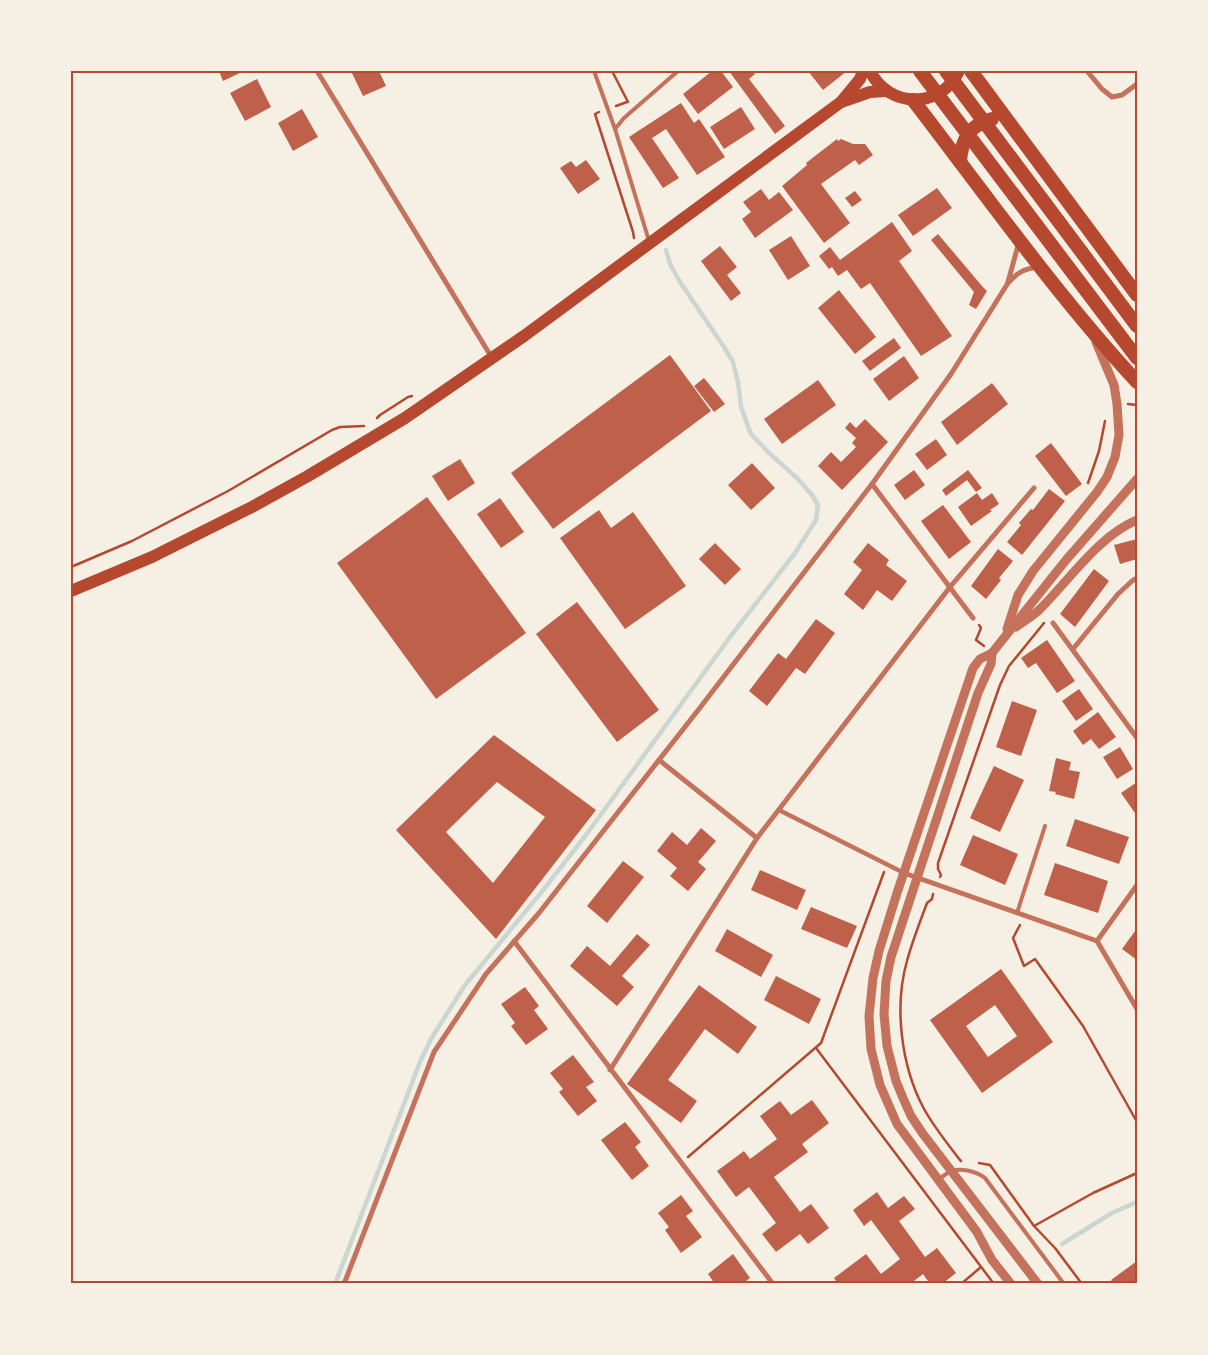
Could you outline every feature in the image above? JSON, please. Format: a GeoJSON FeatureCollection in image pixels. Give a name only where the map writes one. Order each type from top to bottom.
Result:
{"type":"FeatureCollection","features":[{"type":"Feature","properties":{"kind":"highway"},"geometry":{"type":"LineString","coordinates":[[920,71],[1137,358]]}},
{"type":"Feature","properties":{"kind":"highway"},"geometry":{"type":"LineString","coordinates":[[946,71],[1137,326]]}},
{"type":"Feature","properties":{"kind":"highway"},"geometry":{"type":"LineString","coordinates":[[971,71],[1137,295]]}},
{"type":"Feature","properties":{"kind":"highway"},"geometry":{"type":"LineString","coordinates":[[913,100],[1019,241],[1090,330],[1137,382]]}},
{"type":"Feature","properties":{"kind":"highway"},"geometry":{"type":"LineString","coordinates":[[960,162],[964,140],[978,125],[998,118],[1010,123]]}},
{"type":"Feature","properties":{"kind":"main road"},"geometry":{"type":"LineString","coordinates":[[71,592],[152,557],[252,507],[405,418],[493,358],[841,102],[860,79],[864,71]]}},
{"type":"Feature","properties":{"kind":"main road"},"geometry":{"type":"LineString","coordinates":[[870,71],[874,79],[886,91],[899,98],[913,100],[926,99],[940,93],[950,85],[959,71]]}},
{"type":"Feature","properties":{"kind":"main road"},"geometry":{"type":"LineString","coordinates":[[841,102],[870,92],[886,91]]}},
{"type":"Feature","properties":{"kind":"street"},"geometry":{"type":"LineString","coordinates":[[317,71],[493,358]]}},
{"type":"Feature","properties":{"kind":"street"},"geometry":{"type":"LineString","coordinates":[[1087,71],[1102,89],[1112,97],[1122,95],[1137,84]]}},
{"type":"Feature","properties":{"kind":"street"},"geometry":{"type":"LineString","coordinates":[[1008,283],[1019,241]]}},
{"type":"Feature","properties":{"kind":"street"},"geometry":{"type":"LineString","coordinates":[[344,1284],[434,1052],[486,974],[539,913],[660,760],[872,484],[951,374],[1008,283],[1026,268],[1040,267]]}},
{"type":"Feature","properties":{"kind":"street"},"geometry":{"type":"LineString","coordinates":[[1006,635],[1018,595],[1033,571],[1096,493],[1107,477],[1114,457],[1119,435],[1114,385],[1090,330]]}},
{"type":"Feature","properties":{"kind":"street"},"geometry":{"type":"LineString","coordinates":[[1011,1284],[992,1260],[977,1232],[897,1124],[880,1085],[871,1049],[869,1016],[873,978],[879,951],[904,873],[973,668],[980,659],[992,653],[1066,560],[1137,479]]}},
{"type":"Feature","properties":{"kind":"street"},"geometry":{"type":"LineString","coordinates":[[872,484],[973,618]]}},
{"type":"Feature","properties":{"kind":"street"},"geometry":{"type":"LineString","coordinates":[[610,1070],[757,838],[950,587],[1034,488]]}},
{"type":"Feature","properties":{"kind":"street"},"geometry":{"type":"LineString","coordinates":[[1006,635],[1036,613],[1110,535],[1137,520]]}},
{"type":"Feature","properties":{"kind":"street"},"geometry":{"type":"LineString","coordinates":[[1073,649],[1118,594],[1132,580],[1137,578]]}},
{"type":"Feature","properties":{"kind":"street"},"geometry":{"type":"LineString","coordinates":[[1053,623],[1137,738]]}},
{"type":"Feature","properties":{"kind":"street"},"geometry":{"type":"LineString","coordinates":[[992,653],[991,664],[978,693],[891,957],[886,981],[884,1014],[887,1046],[896,1081],[911,1116],[1038,1284]]}},
{"type":"Feature","properties":{"kind":"street"},"geometry":{"type":"LineString","coordinates":[[660,760],[757,838]]}},
{"type":"Feature","properties":{"kind":"street"},"geometry":{"type":"LineString","coordinates":[[779,810],[904,873],[1097,941],[1137,1009]]}},
{"type":"Feature","properties":{"kind":"street"},"geometry":{"type":"LineString","coordinates":[[1097,941],[1137,885]]}},
{"type":"Feature","properties":{"kind":"street"},"geometry":{"type":"LineString","coordinates":[[514,942],[773,1284]]}},
{"type":"Feature","properties":{"kind":"lane"},"geometry":{"type":"LineString","coordinates":[[594,71],[615,129],[650,243]]}},
{"type":"Feature","properties":{"kind":"lane"},"geometry":{"type":"LineString","coordinates":[[615,129],[624,118],[678,71]]}},
{"type":"Feature","properties":{"kind":"lane"},"geometry":{"type":"LineString","coordinates":[[1017,913],[1045,826]]}},
{"type":"Feature","properties":{"kind":"lane"},"geometry":{"type":"LineString","coordinates":[[938,1180],[951,1171],[961,1170],[980,1174],[1064,1284]]}},
{"type":"Feature","properties":{"kind":"path"},"geometry":{"type":"LineString","coordinates":[[612,71],[628,102]]}},
{"type":"Feature","properties":{"kind":"path"},"geometry":{"type":"LineString","coordinates":[[618,106],[633,100]]}},
{"type":"Feature","properties":{"kind":"path"},"geometry":{"type":"LineString","coordinates":[[600,112],[595,114],[634,232],[634,238]]}},
{"type":"Feature","properties":{"kind":"path"},"geometry":{"type":"LineString","coordinates":[[1096,493],[1087,486],[1099,451],[1106,419]]}},
{"type":"Feature","properties":{"kind":"path"},"geometry":{"type":"LineString","coordinates":[[71,567],[132,540],[228,491],[340,427]]}},
{"type":"Feature","properties":{"kind":"path"},"geometry":{"type":"LineString","coordinates":[[967,1162],[960,1160],[933,1123],[922,1106],[916,1091],[906,1059],[901,1026],[901,995],[907,962],[927,903],[932,898],[941,875],[938,863],[1000,685],[1009,666],[1049,617]]}},
{"type":"Feature","properties":{"kind":"path"},"geometry":{"type":"LineString","coordinates":[[681,1163],[821,1043],[887,864]]}},
{"type":"Feature","properties":{"kind":"path"},"geometry":{"type":"LineString","coordinates":[[1025,916],[1013,938],[1024,966],[1035,959],[1065,999],[1083,1026],[1137,1122]]}},
{"type":"Feature","properties":{"kind":"path"},"geometry":{"type":"LineString","coordinates":[[816,1048],[994,1284]]}},
{"type":"Feature","properties":{"kind":"path"},"geometry":{"type":"LineString","coordinates":[[975,1163],[990,1165],[1034,1226],[1055,1248],[1082,1284]]}},
{"type":"Feature","properties":{"kind":"path"},"geometry":{"type":"LineString","coordinates":[[1034,1226],[1100,1190],[1137,1173]]}},
{"type":"Feature","properties":{"kind":"path"},"geometry":{"type":"LineString","coordinates":[[961,1284],[981,1267]]}},
{"type":"Feature","properties":{"kind":"building"},"geometry":{"type":"Polygon","coordinates":[[[219,71],[244,71],[223,81],[219,71]]]}},
{"type":"Feature","properties":{"kind":"building"},"geometry":{"type":"Polygon","coordinates":[[[351,71],[379,71],[386,86],[363,96],[351,71]]]}},
{"type":"Feature","properties":{"kind":"building"},"geometry":{"type":"Polygon","coordinates":[[[712,71],[721,71],[733,87],[698,114],[683,94],[712,71]]]}},
{"type":"Feature","properties":{"kind":"building"},"geometry":{"type":"Polygon","coordinates":[[[729,71],[753,71],[755,74],[749,79],[785,126],[775,134],[729,71]]]}},
{"type":"Feature","properties":{"kind":"building"},"geometry":{"type":"Polygon","coordinates":[[[808,71],[847,71],[823,90],[808,71]]]}},
{"type":"Feature","properties":{"kind":"building"},"geometry":{"type":"Polygon","coordinates":[[[257,79],[271,107],[245,121],[230,93],[257,79]]]}},
{"type":"Feature","properties":{"kind":"building"},"geometry":{"type":"Polygon","coordinates":[[[681,103],[694,123],[699,119],[725,157],[697,175],[666,129],[652,138],[679,178],[663,188],[629,137],[681,103]]]}},
{"type":"Feature","properties":{"kind":"building"},"geometry":{"type":"Polygon","coordinates":[[[741,107],[755,129],[724,149],[710,127],[741,107]]]}},
{"type":"Feature","properties":{"kind":"building"},"geometry":{"type":"Polygon","coordinates":[[[302,109],[318,137],[293,151],[278,123],[302,109]]]}},
{"type":"Feature","properties":{"kind":"building"},"geometry":{"type":"Polygon","coordinates":[[[837,139],[838,141],[841,139],[853,144],[865,144],[873,155],[859,165],[855,160],[821,184],[850,223],[824,243],[782,186],[807,165],[806,163],[837,139]]]}},
{"type":"Feature","properties":{"kind":"building"},"geometry":{"type":"Polygon","coordinates":[[[586,160],[600,179],[578,194],[560,168],[571,161],[576,167],[586,160]]]}},
{"type":"Feature","properties":{"kind":"building"},"geometry":{"type":"Polygon","coordinates":[[[937,188],[952,208],[913,236],[898,215],[937,188]]]}},
{"type":"Feature","properties":{"kind":"building"},"geometry":{"type":"Polygon","coordinates":[[[761,189],[769,200],[779,192],[793,210],[755,238],[742,219],[751,212],[743,202],[761,189]]]}},
{"type":"Feature","properties":{"kind":"building"},"geometry":{"type":"Polygon","coordinates":[[[855,191],[862,200],[852,207],[845,198],[855,191]]]}},
{"type":"Feature","properties":{"kind":"building"},"geometry":{"type":"Polygon","coordinates":[[[892,222],[912,251],[899,261],[952,336],[921,356],[870,283],[861,289],[847,270],[838,276],[832,267],[829,269],[819,256],[830,247],[840,260],[892,222]]]}},
{"type":"Feature","properties":{"kind":"building"},"geometry":{"type":"Polygon","coordinates":[[[938,234],[987,291],[976,309],[969,305],[974,292],[931,240],[938,234]]]}},
{"type":"Feature","properties":{"kind":"building"},"geometry":{"type":"Polygon","coordinates":[[[791,236],[810,266],[788,280],[769,250],[791,236]]]}},
{"type":"Feature","properties":{"kind":"building"},"geometry":{"type":"Polygon","coordinates":[[[720,246],[737,267],[727,275],[741,293],[731,301],[701,261],[720,246]]]}},
{"type":"Feature","properties":{"kind":"building"},"geometry":{"type":"Polygon","coordinates":[[[839,290],[876,337],[855,354],[818,308],[839,290]]]}},
{"type":"Feature","properties":{"kind":"building"},"geometry":{"type":"Polygon","coordinates":[[[894,338],[901,348],[870,371],[862,361],[894,338]]]}},
{"type":"Feature","properties":{"kind":"building"},"geometry":{"type":"Polygon","coordinates":[[[670,355],[711,411],[553,529],[511,473],[670,355]]]}},
{"type":"Feature","properties":{"kind":"building"},"geometry":{"type":"Polygon","coordinates":[[[904,356],[919,378],[889,401],[873,379],[904,356]]]}},
{"type":"Feature","properties":{"kind":"building"},"geometry":{"type":"Polygon","coordinates":[[[704,378],[725,404],[714,412],[694,386],[704,378]]]}},
{"type":"Feature","properties":{"kind":"building"},"geometry":{"type":"Polygon","coordinates":[[[818,380],[836,405],[782,444],[764,419],[818,380]]]}},
{"type":"Feature","properties":{"kind":"building"},"geometry":{"type":"Polygon","coordinates":[[[992,383],[1008,404],[957,445],[941,422],[992,383]]]}},
{"type":"Feature","properties":{"kind":"building"},"geometry":{"type":"Polygon","coordinates":[[[865,419],[888,442],[842,490],[818,466],[831,452],[841,462],[856,447],[852,443],[856,438],[845,428],[850,422],[856,428],[865,419]]]}},
{"type":"Feature","properties":{"kind":"building"},"geometry":{"type":"Polygon","coordinates":[[[936,439],[947,455],[927,470],[915,454],[936,439]]]}},
{"type":"Feature","properties":{"kind":"building"},"geometry":{"type":"Polygon","coordinates":[[[1051,443],[1082,484],[1066,496],[1035,456],[1051,443]]]}},
{"type":"Feature","properties":{"kind":"building"},"geometry":{"type":"Polygon","coordinates":[[[460,459],[475,483],[448,501],[432,476],[460,459]]]}},
{"type":"Feature","properties":{"kind":"building"},"geometry":{"type":"Polygon","coordinates":[[[752,463],[775,488],[751,510],[728,485],[752,463]]]}},
{"type":"Feature","properties":{"kind":"building"},"geometry":{"type":"Polygon","coordinates":[[[914,470],[925,485],[905,500],[894,485],[914,470]]]}},
{"type":"Feature","properties":{"kind":"building"},"geometry":{"type":"Polygon","coordinates":[[[968,470],[982,488],[976,492],[967,480],[946,496],[942,490],[968,470]]]}},
{"type":"Feature","properties":{"kind":"building"},"geometry":{"type":"Polygon","coordinates":[[[1049,489],[1065,501],[1022,555],[1007,542],[1021,525],[1019,523],[1031,509],[1033,510],[1049,489]]]}},
{"type":"Feature","properties":{"kind":"building"},"geometry":{"type":"Polygon","coordinates":[[[977,493],[982,500],[992,493],[999,504],[971,526],[958,507],[977,493]]]}},
{"type":"Feature","properties":{"kind":"building"},"geometry":{"type":"Polygon","coordinates":[[[427,497],[526,633],[436,699],[337,563],[427,497]]]}},
{"type":"Feature","properties":{"kind":"building"},"geometry":{"type":"Polygon","coordinates":[[[500,498],[524,532],[501,548],[477,514],[500,498]]]}},
{"type":"Feature","properties":{"kind":"building"},"geometry":{"type":"Polygon","coordinates":[[[943,505],[971,542],[949,559],[921,521],[943,505]]]}},
{"type":"Feature","properties":{"kind":"building"},"geometry":{"type":"Polygon","coordinates":[[[599,510],[611,528],[633,512],[686,586],[625,629],[560,538],[599,510]]]}},
{"type":"Feature","properties":{"kind":"building"},"geometry":{"type":"Polygon","coordinates":[[[1137,539],[1137,559],[1120,564],[1114,545],[1137,539]]]}},
{"type":"Feature","properties":{"kind":"building"},"geometry":{"type":"Polygon","coordinates":[[[715,543],[741,569],[725,585],[699,559],[715,543]]]}},
{"type":"Feature","properties":{"kind":"building"},"geometry":{"type":"Polygon","coordinates":[[[868,543],[889,560],[886,565],[907,581],[892,601],[877,590],[863,610],[844,594],[862,570],[853,562],[868,543]]]}},
{"type":"Feature","properties":{"kind":"building"},"geometry":{"type":"Polygon","coordinates":[[[998,549],[1013,561],[999,578],[1001,580],[986,599],[971,586],[998,549]]]}},
{"type":"Feature","properties":{"kind":"building"},"geometry":{"type":"Polygon","coordinates":[[[1094,569],[1109,581],[1075,627],[1060,614],[1094,569]]]}},
{"type":"Feature","properties":{"kind":"building"},"geometry":{"type":"Polygon","coordinates":[[[577,602],[659,710],[617,742],[536,634],[577,602]]]}},
{"type":"Feature","properties":{"kind":"building"},"geometry":{"type":"Polygon","coordinates":[[[816,619],[835,633],[805,674],[796,668],[767,706],[749,691],[778,653],[786,659],[816,619]]]}},
{"type":"Feature","properties":{"kind":"building"},"geometry":{"type":"Polygon","coordinates":[[[1047,640],[1075,681],[1057,693],[1036,663],[1028,668],[1021,658],[1047,640]]]}},
{"type":"Feature","properties":{"kind":"building"},"geometry":{"type":"Polygon","coordinates":[[[1079,689],[1093,709],[1076,721],[1062,701],[1079,689]]]}},
{"type":"Feature","properties":{"kind":"building"},"geometry":{"type":"Polygon","coordinates":[[[1012,701],[1037,710],[1021,756],[996,747],[1012,701]]]}},
{"type":"Feature","properties":{"kind":"building"},"geometry":{"type":"Polygon","coordinates":[[[1098,712],[1116,737],[1099,749],[1091,739],[1083,745],[1073,731],[1098,712]]]}},
{"type":"Feature","properties":{"kind":"building"},"geometry":{"type":"Polygon","coordinates":[[[494,735],[596,810],[496,939],[396,830],[494,735]],[[497,782],[446,832],[493,883],[545,817],[497,782]]]}},
{"type":"Feature","properties":{"kind":"building"},"geometry":{"type":"Polygon","coordinates":[[[1120,747],[1133,769],[1117,779],[1103,757],[1120,747]]]}},
{"type":"Feature","properties":{"kind":"building"},"geometry":{"type":"Polygon","coordinates":[[[1056,758],[1071,762],[1069,770],[1080,772],[1074,799],[1049,791],[1056,758]]]}},
{"type":"Feature","properties":{"kind":"building"},"geometry":{"type":"Polygon","coordinates":[[[994,766],[1024,780],[1000,832],[970,818],[994,766]]]}},
{"type":"Feature","properties":{"kind":"building"},"geometry":{"type":"Polygon","coordinates":[[[1137,782],[1137,816],[1121,793],[1137,782]]]}},
{"type":"Feature","properties":{"kind":"building"},"geometry":{"type":"Polygon","coordinates":[[[1075,819],[1129,837],[1119,864],[1066,846],[1075,819]]]}},
{"type":"Feature","properties":{"kind":"building"},"geometry":{"type":"Polygon","coordinates":[[[701,828],[716,841],[698,862],[706,869],[688,891],[670,876],[677,868],[657,851],[672,832],[687,845],[701,828]]]}},
{"type":"Feature","properties":{"kind":"building"},"geometry":{"type":"Polygon","coordinates":[[[973,835],[1018,854],[1005,885],[960,865],[973,835]]]}},
{"type":"Feature","properties":{"kind":"building"},"geometry":{"type":"Polygon","coordinates":[[[623,861],[644,877],[607,923],[587,906],[623,861]]]}},
{"type":"Feature","properties":{"kind":"building"},"geometry":{"type":"Polygon","coordinates":[[[1055,863],[1108,881],[1098,913],[1044,895],[1055,863]]]}},
{"type":"Feature","properties":{"kind":"building"},"geometry":{"type":"Polygon","coordinates":[[[760,870],[806,890],[797,910],[751,890],[760,870]]]}},
{"type":"Feature","properties":{"kind":"building"},"geometry":{"type":"Polygon","coordinates":[[[811,907],[857,926],[847,948],[801,929],[811,907]]]}},
{"type":"Feature","properties":{"kind":"building"},"geometry":{"type":"Polygon","coordinates":[[[727,929],[773,955],[761,977],[715,951],[727,929]]]}},
{"type":"Feature","properties":{"kind":"building"},"geometry":{"type":"Polygon","coordinates":[[[1135,931],[1137,932],[1137,960],[1122,949],[1135,931]]]}},
{"type":"Feature","properties":{"kind":"building"},"geometry":{"type":"Polygon","coordinates":[[[637,934],[650,945],[622,976],[634,987],[617,1006],[570,966],[587,946],[610,966],[637,934]]]}},
{"type":"Feature","properties":{"kind":"building"},"geometry":{"type":"Polygon","coordinates":[[[1001,969],[1053,1042],[982,1093],[930,1020],[1001,969]],[[995,1005],[966,1026],[988,1057],[1017,1036],[995,1005]]]}},
{"type":"Feature","properties":{"kind":"building"},"geometry":{"type":"Polygon","coordinates":[[[776,976],[821,999],[809,1024],[764,1000],[776,976]]]}},
{"type":"Feature","properties":{"kind":"building"},"geometry":{"type":"Polygon","coordinates":[[[699,985],[757,1027],[738,1054],[705,1029],[668,1080],[697,1101],[681,1123],[627,1084],[699,985]]]}},
{"type":"Feature","properties":{"kind":"building"},"geometry":{"type":"Polygon","coordinates":[[[525,987],[539,1006],[534,1010],[548,1029],[526,1045],[511,1026],[515,1023],[501,1004],[525,987]]]}},
{"type":"Feature","properties":{"kind":"building"},"geometry":{"type":"Polygon","coordinates":[[[573,1055],[594,1082],[586,1087],[597,1101],[578,1116],[559,1092],[563,1089],[550,1073],[573,1055]]]}},
{"type":"Feature","properties":{"kind":"building"},"geometry":{"type":"Polygon","coordinates":[[[812,1100],[829,1123],[802,1144],[808,1152],[774,1177],[800,1212],[811,1204],[829,1228],[808,1244],[800,1234],[776,1252],[762,1234],[776,1223],[749,1187],[736,1197],[717,1171],[744,1151],[750,1159],[777,1139],[760,1116],[780,1101],[791,1115],[812,1100]]]}},
{"type":"Feature","properties":{"kind":"building"},"geometry":{"type":"Polygon","coordinates":[[[625,1122],[641,1142],[635,1147],[649,1166],[632,1180],[601,1140],[625,1122]]]}},
{"type":"Feature","properties":{"kind":"building"},"geometry":{"type":"Polygon","coordinates":[[[877,1192],[888,1208],[904,1196],[915,1209],[899,1221],[925,1257],[937,1248],[956,1273],[942,1284],[930,1284],[923,1274],[910,1284],[838,1284],[834,1278],[866,1254],[881,1274],[900,1259],[871,1220],[864,1226],[853,1210],[877,1192]]]}},
{"type":"Feature","properties":{"kind":"building"},"geometry":{"type":"Polygon","coordinates":[[[681,1195],[693,1211],[686,1216],[702,1237],[681,1253],[665,1230],[669,1227],[658,1213],[681,1195]]]}},
{"type":"Feature","properties":{"kind":"building"},"geometry":{"type":"Polygon","coordinates":[[[733,1254],[750,1278],[742,1284],[715,1284],[708,1274],[733,1254]]]}},
{"type":"Feature","properties":{"kind":"building"},"geometry":{"type":"Polygon","coordinates":[[[1137,1261],[1137,1284],[1114,1284],[1111,1280],[1137,1261]]]}},
{"type":"Feature","properties":{"kind":"waterway"},"geometry":{"type":"LineString","coordinates":[[335,1284],[420,1062],[431,1039],[465,985],[586,835],[730,637],[795,553],[816,520],[818,505],[812,495],[751,434],[741,407],[733,362],[680,282],[670,264],[666,250]]}},
{"type":"Feature","properties":{"kind":"waterway"},"geometry":{"type":"LineString","coordinates":[[1062,1244],[1112,1213],[1137,1202]]}}]}
